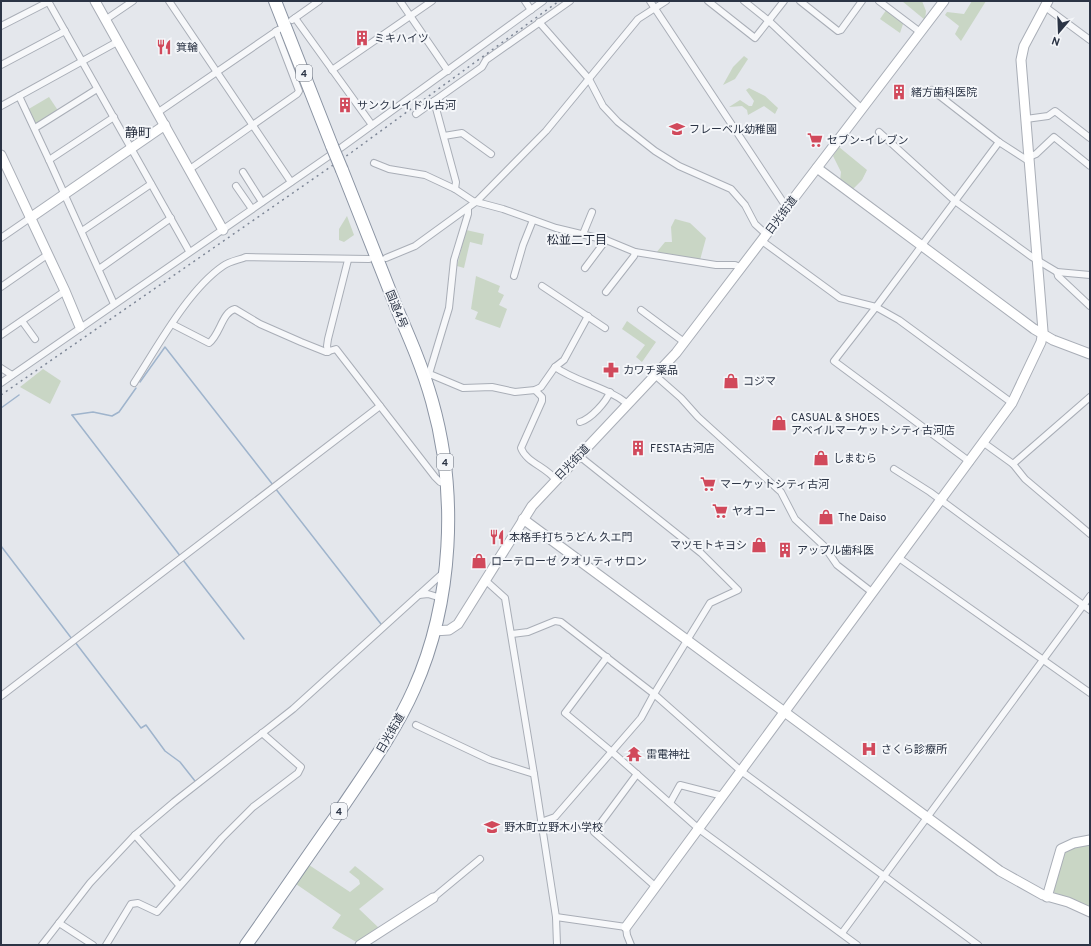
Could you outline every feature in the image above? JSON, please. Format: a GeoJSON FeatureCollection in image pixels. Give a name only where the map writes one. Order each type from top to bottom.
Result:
{"type":"FeatureCollection","features":[{"type":"Feature","properties":{"kind":"highway","name":"国道4号"},"geometry":{"type":"LineString","coordinates":[[275,1],[332,146],[426,375],[437,420],[447,484],[448,515],[445,570],[434,631]]}},
{"type":"Feature","properties":{"kind":"highway","name":"日光街道"},"geometry":{"type":"LineString","coordinates":[[246,945],[374,761],[414,689],[434,631]]}},
{"type":"Feature","properties":{"kind":"street"},"geometry":{"type":"LineString","coordinates":[[1,26],[48,1],[189,251]]}},
{"type":"Feature","properties":{"kind":"street"},"geometry":{"type":"LineString","coordinates":[[95,1],[223,230]]}},
{"type":"Feature","properties":{"kind":"street"},"geometry":{"type":"LineString","coordinates":[[105,20],[133,1]]}},
{"type":"Feature","properties":{"kind":"street"},"geometry":{"type":"LineString","coordinates":[[169,1],[291,182]]}},
{"type":"Feature","properties":{"kind":"street"},"geometry":{"type":"LineString","coordinates":[[319,1],[293,19],[372,125]]}},
{"type":"Feature","properties":{"kind":"street"},"geometry":{"type":"LineString","coordinates":[[400,1],[448,71]]}},
{"type":"Feature","properties":{"kind":"street"},"geometry":{"type":"LineString","coordinates":[[332,70],[432,1]]}},
{"type":"Feature","properties":{"kind":"street"},"geometry":{"type":"LineString","coordinates":[[525,1],[531,10]]}},
{"type":"Feature","properties":{"kind":"street"},"geometry":{"type":"LineString","coordinates":[[1,383],[189,251],[252,210],[448,71],[543,1]]}},
{"type":"Feature","properties":{"kind":"street"},"geometry":{"type":"LineString","coordinates":[[416,114],[482,67],[486,60],[570,1]]}},
{"type":"Feature","properties":{"kind":"street"},"geometry":{"type":"LineString","coordinates":[[650,1],[787,208]]}},
{"type":"Feature","properties":{"kind":"street"},"geometry":{"type":"LineString","coordinates":[[386,258],[416,246],[477,201],[546,131],[638,20],[666,1]]}},
{"type":"Feature","properties":{"kind":"street"},"geometry":{"type":"LineString","coordinates":[[708,1],[755,38],[769,21],[781,2]]}},
{"type":"Feature","properties":{"kind":"street"},"geometry":{"type":"LineString","coordinates":[[744,1],[769,21],[862,109]]}},
{"type":"Feature","properties":{"kind":"street"},"geometry":{"type":"LineString","coordinates":[[800,1],[838,31],[841,30],[862,1]]}},
{"type":"Feature","properties":{"kind":"street"},"geometry":{"type":"LineString","coordinates":[[879,1],[920,32]]}},
{"type":"Feature","properties":{"kind":"street","name":"日光街道"},"geometry":{"type":"LineString","coordinates":[[434,631],[449,630],[458,624],[535,501],[656,376],[684,342],[765,238],[944,1]]}},
{"type":"Feature","properties":{"kind":"street"},"geometry":{"type":"LineString","coordinates":[[631,945],[626,927],[1012,403],[1043,335],[1039,261],[1021,73],[1022,53],[1046,4],[1090,40]]}},
{"type":"Feature","properties":{"kind":"street"},"geometry":{"type":"LineString","coordinates":[[539,22],[589,79],[604,106],[618,122],[655,151],[679,166],[731,189],[745,204],[765,238],[840,298],[876,307],[899,320],[1012,403]]}},
{"type":"Feature","properties":{"kind":"street"},"geometry":{"type":"LineString","coordinates":[[157,113],[278,30],[299,91],[190,169]]}},
{"type":"Feature","properties":{"kind":"street"},"geometry":{"type":"LineString","coordinates":[[1,65],[65,32]]}},
{"type":"Feature","properties":{"kind":"street"},"geometry":{"type":"LineString","coordinates":[[1,106],[117,42]]}},
{"type":"Feature","properties":{"kind":"street"},"geometry":{"type":"LineString","coordinates":[[35,128],[97,89]]}},
{"type":"Feature","properties":{"kind":"street"},"geometry":{"type":"LineString","coordinates":[[932,90],[999,142],[1029,159]]}},
{"type":"Feature","properties":{"kind":"street"},"geometry":{"type":"LineString","coordinates":[[19,96],[50,160],[114,304]]}},
{"type":"Feature","properties":{"kind":"street"},"geometry":{"type":"LineString","coordinates":[[434,101],[456,182],[455,189]]}},
{"type":"Feature","properties":{"kind":"street"},"geometry":{"type":"LineString","coordinates":[[1026,119],[1048,116],[1055,111],[1090,138]]}},
{"type":"Feature","properties":{"kind":"street"},"geometry":{"type":"LineString","coordinates":[[50,160],[114,117]]}},
{"type":"Feature","properties":{"kind":"street"},"geometry":{"type":"LineString","coordinates":[[1,238],[165,125]]}},
{"type":"Feature","properties":{"kind":"street"},"geometry":{"type":"LineString","coordinates":[[879,132],[955,201],[1039,261],[1057,272],[1090,275]]}},
{"type":"Feature","properties":{"kind":"street"},"geometry":{"type":"LineString","coordinates":[[444,136],[462,133],[491,154]]}},
{"type":"Feature","properties":{"kind":"street"},"geometry":{"type":"LineString","coordinates":[[1029,159],[1054,137],[1090,166]]}},
{"type":"Feature","properties":{"kind":"street"},"geometry":{"type":"LineString","coordinates":[[970,462],[834,361],[999,142]]}},
{"type":"Feature","properties":{"kind":"street"},"geometry":{"type":"LineString","coordinates":[[1,155],[65,291],[80,327]]}},
{"type":"Feature","properties":{"kind":"street"},"geometry":{"type":"LineString","coordinates":[[374,163],[389,169],[426,175],[455,189],[469,199],[556,228],[606,240],[635,252],[716,265],[735,265],[742,268]]}},
{"type":"Feature","properties":{"kind":"street"},"geometry":{"type":"LineString","coordinates":[[817,168],[1043,335],[1090,354]]}},
{"type":"Feature","properties":{"kind":"street"},"geometry":{"type":"LineString","coordinates":[[242,172],[262,202]]}},
{"type":"Feature","properties":{"kind":"street"},"geometry":{"type":"LineString","coordinates":[[82,231],[151,184]]}},
{"type":"Feature","properties":{"kind":"street"},"geometry":{"type":"LineString","coordinates":[[236,186],[252,210]]}},
{"type":"Feature","properties":{"kind":"street"},"geometry":{"type":"LineString","coordinates":[[468,209],[468,214],[454,260],[449,308],[426,375],[463,388],[492,387],[515,392],[535,390],[541,387],[555,367],[564,360],[588,316]]}},
{"type":"Feature","properties":{"kind":"street"},"geometry":{"type":"LineString","coordinates":[[583,234],[592,212]]}},
{"type":"Feature","properties":{"kind":"street"},"geometry":{"type":"LineString","coordinates":[[99,269],[171,218]]}},
{"type":"Feature","properties":{"kind":"street"},"geometry":{"type":"LineString","coordinates":[[514,276],[522,245],[533,220]]}},
{"type":"Feature","properties":{"kind":"street"},"geometry":{"type":"LineString","coordinates":[[585,268],[606,240]]}},
{"type":"Feature","properties":{"kind":"street"},"geometry":{"type":"LineString","coordinates":[[606,292],[634,256],[635,252]]}},
{"type":"Feature","properties":{"kind":"street"},"geometry":{"type":"LineString","coordinates":[[1,287],[47,255]]}},
{"type":"Feature","properties":{"kind":"street"},"geometry":{"type":"LineString","coordinates":[[134,382],[172,324],[205,283],[222,266],[233,261],[252,257],[348,260],[370,259]]}},
{"type":"Feature","properties":{"kind":"street"},"geometry":{"type":"LineString","coordinates":[[328,352],[328,339],[348,260]]}},
{"type":"Feature","properties":{"kind":"street"},"geometry":{"type":"LineString","coordinates":[[1057,272],[1058,276],[1090,306]]}},
{"type":"Feature","properties":{"kind":"street"},"geometry":{"type":"LineString","coordinates":[[542,286],[605,328]]}},
{"type":"Feature","properties":{"kind":"street"},"geometry":{"type":"LineString","coordinates":[[1,335],[65,291]]}},
{"type":"Feature","properties":{"kind":"street"},"geometry":{"type":"LineString","coordinates":[[172,324],[209,343],[216,336],[229,313],[235,309],[274,331],[328,352],[338,351],[435,477],[440,482],[447,484]]}},
{"type":"Feature","properties":{"kind":"street"},"geometry":{"type":"LineString","coordinates":[[641,310],[684,342]]}},
{"type":"Feature","properties":{"kind":"street"},"geometry":{"type":"LineString","coordinates":[[22,321],[35,339]]}},
{"type":"Feature","properties":{"kind":"street"},"geometry":{"type":"LineString","coordinates":[[555,367],[564,374],[610,392],[628,404]]}},
{"type":"Feature","properties":{"kind":"street"},"geometry":{"type":"LineString","coordinates":[[1,368],[12,375]]}},
{"type":"Feature","properties":{"kind":"street"},"geometry":{"type":"LineString","coordinates":[[656,376],[681,398],[698,417],[781,492],[795,519],[824,546],[837,565],[873,593]]}},
{"type":"Feature","properties":{"kind":"street"},"geometry":{"type":"LineString","coordinates":[[535,390],[542,397],[542,401],[521,448],[525,456],[550,473],[555,479]]}},
{"type":"Feature","properties":{"kind":"street"},"geometry":{"type":"LineString","coordinates":[[580,422],[586,419],[606,399],[610,392]]}},
{"type":"Feature","properties":{"kind":"street"},"geometry":{"type":"LineString","coordinates":[[1013,464],[1090,397]]}},
{"type":"Feature","properties":{"kind":"street"},"geometry":{"type":"LineString","coordinates":[[1,696],[380,406]]}},
{"type":"Feature","properties":{"kind":"street"},"geometry":{"type":"LineString","coordinates":[[984,443],[1013,464],[1025,479],[1090,534]]}},
{"type":"Feature","properties":{"kind":"street"},"geometry":{"type":"LineString","coordinates":[[541,822],[555,817],[641,718],[687,639],[710,603],[738,590],[701,553],[578,455]]}},
{"type":"Feature","properties":{"kind":"street"},"geometry":{"type":"LineString","coordinates":[[894,469],[941,501],[1090,610]]}},
{"type":"Feature","properties":{"kind":"street"},"geometry":{"type":"LineString","coordinates":[[523,519],[1008,876],[1047,897],[1068,902],[1090,912]]}},
{"type":"Feature","properties":{"kind":"street"},"geometry":{"type":"LineString","coordinates":[[899,558],[1090,692]]}},
{"type":"Feature","properties":{"kind":"street"},"geometry":{"type":"LineString","coordinates":[[42,945],[90,883],[135,835],[174,802],[293,709],[445,570]]}},
{"type":"Feature","properties":{"kind":"street"},"geometry":{"type":"LineString","coordinates":[[485,580],[505,598],[512,634],[556,917],[557,945]]}},
{"type":"Feature","properties":{"kind":"street"},"geometry":{"type":"LineString","coordinates":[[419,595],[428,594],[441,598]]}},
{"type":"Feature","properties":{"kind":"street"},"geometry":{"type":"LineString","coordinates":[[842,933],[1090,596]]}},
{"type":"Feature","properties":{"kind":"street"},"geometry":{"type":"LineString","coordinates":[[512,634],[528,632],[556,621],[561,622],[654,694],[741,771],[978,945]]}},
{"type":"Feature","properties":{"kind":"street"},"geometry":{"type":"LineString","coordinates":[[606,657],[565,713],[612,752],[699,829],[858,945]]}},
{"type":"Feature","properties":{"kind":"street"},"geometry":{"type":"LineString","coordinates":[[416,725],[490,760],[534,774]]}},
{"type":"Feature","properties":{"kind":"street"},"geometry":{"type":"LineString","coordinates":[[106,945],[131,904],[138,902],[157,912],[179,885],[254,807],[298,773],[302,767],[262,733]]}},
{"type":"Feature","properties":{"kind":"street"},"geometry":{"type":"LineString","coordinates":[[637,774],[594,832],[656,887]]}},
{"type":"Feature","properties":{"kind":"street"},"geometry":{"type":"LineString","coordinates":[[670,803],[680,785],[723,796]]}},
{"type":"Feature","properties":{"kind":"street"},"geometry":{"type":"LineString","coordinates":[[135,835],[179,885]]}},
{"type":"Feature","properties":{"kind":"street"},"geometry":{"type":"LineString","coordinates":[[1047,897],[1062,849],[1074,843],[1090,840]]}},
{"type":"Feature","properties":{"kind":"street"},"geometry":{"type":"LineString","coordinates":[[360,945],[433,898],[480,859]]}},
{"type":"Feature","properties":{"kind":"street"},"geometry":{"type":"LineString","coordinates":[[556,917],[626,927]]}},
{"type":"Feature","properties":{"kind":"street"},"geometry":{"type":"LineString","coordinates":[[59,923],[93,945]]}},
{"type":"Feature","properties":{"kind":"green space"},"geometry":{"type":"Polygon","coordinates":[[[902,1],[922,1],[926,11],[925,20],[902,1]]]}},
{"type":"Feature","properties":{"kind":"green space"},"geometry":{"type":"Polygon","coordinates":[[[972,1],[986,1],[961,41],[955,34],[959,26],[945,15],[947,12],[964,14],[972,1]]]}},
{"type":"Feature","properties":{"kind":"green space"},"geometry":{"type":"Polygon","coordinates":[[[889,6],[905,18],[900,33],[880,19],[889,6]]]}},
{"type":"Feature","properties":{"kind":"green space"},"geometry":{"type":"Polygon","coordinates":[[[744,56],[748,59],[735,79],[723,85],[733,67],[744,56]]]}},
{"type":"Feature","properties":{"kind":"green space"},"geometry":{"type":"Polygon","coordinates":[[[749,88],[765,96],[778,108],[775,114],[764,106],[748,115],[747,110],[742,106],[729,107],[740,100],[749,106],[752,106],[754,101],[746,90],[749,88]]]}},
{"type":"Feature","properties":{"kind":"green space"},"geometry":{"type":"Polygon","coordinates":[[[49,97],[59,112],[37,126],[27,110],[49,97]]]}},
{"type":"Feature","properties":{"kind":"green space"},"geometry":{"type":"Polygon","coordinates":[[[839,147],[867,170],[862,180],[851,191],[840,181],[841,172],[833,156],[839,147]]]}},
{"type":"Feature","properties":{"kind":"green space"},"geometry":{"type":"Polygon","coordinates":[[[347,216],[354,235],[344,242],[339,240],[339,229],[347,216]]]}},
{"type":"Feature","properties":{"kind":"green space"},"geometry":{"type":"Polygon","coordinates":[[[675,219],[690,223],[706,238],[700,260],[656,253],[665,242],[672,242],[671,227],[675,219]]]}},
{"type":"Feature","properties":{"kind":"green space"},"geometry":{"type":"Polygon","coordinates":[[[466,230],[484,234],[482,245],[470,242],[464,268],[457,266],[466,230]]]}},
{"type":"Feature","properties":{"kind":"green space"},"geometry":{"type":"Polygon","coordinates":[[[476,276],[500,286],[498,292],[504,295],[499,305],[507,309],[500,328],[475,319],[478,312],[471,309],[476,276]]]}},
{"type":"Feature","properties":{"kind":"green space"},"geometry":{"type":"Polygon","coordinates":[[[627,321],[656,342],[642,362],[636,357],[645,345],[622,329],[627,321]]]}},
{"type":"Feature","properties":{"kind":"green space"},"geometry":{"type":"Polygon","coordinates":[[[43,369],[61,381],[50,404],[20,387],[43,369]]]}},
{"type":"Feature","properties":{"kind":"green space"},"geometry":{"type":"Polygon","coordinates":[[[1090,844],[1090,908],[1056,895],[1052,889],[1063,853],[1072,846],[1090,844]]]}},
{"type":"Feature","properties":{"kind":"green space"},"geometry":{"type":"Polygon","coordinates":[[[309,865],[350,892],[360,884],[359,880],[349,872],[355,866],[384,889],[359,909],[380,929],[358,943],[332,928],[341,915],[296,884],[309,865]]]}},
{"type":"Feature","properties":{"kind":"waterway"},"geometry":{"type":"LineString","coordinates":[[140,382],[165,347],[273,485]]}},
{"type":"Feature","properties":{"kind":"waterway"},"geometry":{"type":"LineString","coordinates":[[72,415],[93,412],[112,416],[119,412],[136,388]]}},
{"type":"Feature","properties":{"kind":"waterway"},"geometry":{"type":"LineString","coordinates":[[1,408],[19,395]]}},
{"type":"Feature","properties":{"kind":"waterway"},"geometry":{"type":"LineString","coordinates":[[72,415],[181,557]]}},
{"type":"Feature","properties":{"kind":"waterway"},"geometry":{"type":"LineString","coordinates":[[275,488],[381,624]]}},
{"type":"Feature","properties":{"kind":"waterway"},"geometry":{"type":"LineString","coordinates":[[1,546],[72,639]]}},
{"type":"Feature","properties":{"kind":"waterway"},"geometry":{"type":"LineString","coordinates":[[183,560],[244,639]]}},
{"type":"Feature","properties":{"kind":"waterway"},"geometry":{"type":"LineString","coordinates":[[75,642],[141,728],[146,725],[165,751],[180,762],[195,781]]}},
{"type":"Feature","properties":{"kind":"railway"},"geometry":{"type":"LineString","coordinates":[[1,395],[352,152],[559,1]]}},
{"type":"Feature","properties":{"kind":"place","name":"ミキハイツ"},"geometry":{"type":"Point","coordinates":[362,38]}},
{"type":"Feature","properties":{"kind":"place","name":"箕輪"},"geometry":{"type":"Point","coordinates":[164,47]}},
{"type":"Feature","properties":{"kind":"place","name":"緒方歯科医院"},"geometry":{"type":"Point","coordinates":[899,92]}},
{"type":"Feature","properties":{"kind":"place","name":"サンクレイドル古河"},"geometry":{"type":"Point","coordinates":[345,105]}},
{"type":"Feature","properties":{"kind":"place","name":"フレーベル幼稚園"},"geometry":{"type":"Point","coordinates":[677,129]}},
{"type":"Feature","properties":{"kind":"place","name":"セブン-イレブン"},"geometry":{"type":"Point","coordinates":[815,140]}},
{"type":"Feature","properties":{"kind":"place","name":"カワチ薬品"},"geometry":{"type":"Point","coordinates":[611,370]}},
{"type":"Feature","properties":{"kind":"place","name":"コジマ"},"geometry":{"type":"Point","coordinates":[731,381]}},
{"type":"Feature","properties":{"kind":"place","name":"CASUAL & SHOES アベイルマーケットシティ古河店"},"geometry":{"type":"Point","coordinates":[779,423]}},
{"type":"Feature","properties":{"kind":"place","name":"FESTA古河店"},"geometry":{"type":"Point","coordinates":[638,448]}},
{"type":"Feature","properties":{"kind":"place","name":"しまむら"},"geometry":{"type":"Point","coordinates":[821,458]}},
{"type":"Feature","properties":{"kind":"place","name":"マーケットシティ古河"},"geometry":{"type":"Point","coordinates":[708,484]}},
{"type":"Feature","properties":{"kind":"place","name":"ヤオコー"},"geometry":{"type":"Point","coordinates":[720,511]}},
{"type":"Feature","properties":{"kind":"place","name":"The Daiso"},"geometry":{"type":"Point","coordinates":[826,517]}},
{"type":"Feature","properties":{"kind":"place","name":"本格手打ちうどん 久エ門"},"geometry":{"type":"Point","coordinates":[497,537]}},
{"type":"Feature","properties":{"kind":"place","name":"マツモトキヨシ"},"geometry":{"type":"Point","coordinates":[759,545]}},
{"type":"Feature","properties":{"kind":"place","name":"アップル歯科医"},"geometry":{"type":"Point","coordinates":[785,550]}},
{"type":"Feature","properties":{"kind":"place","name":"ローテローゼ クオリティサロン"},"geometry":{"type":"Point","coordinates":[479,561]}},
{"type":"Feature","properties":{"kind":"place","name":"さくら診療所"},"geometry":{"type":"Point","coordinates":[869,749]}},
{"type":"Feature","properties":{"kind":"place","name":"雷電神社"},"geometry":{"type":"Point","coordinates":[634,754]}},
{"type":"Feature","properties":{"kind":"place","name":"野木町立野木小学校"},"geometry":{"type":"Point","coordinates":[492,827]}},
{"type":"Feature","properties":{"kind":"district","name":"静町"},"geometry":{"type":"Point","coordinates":[138,132]}},
{"type":"Feature","properties":{"kind":"district","name":"松並二丁目"},"geometry":{"type":"Point","coordinates":[577,240]}}]}
